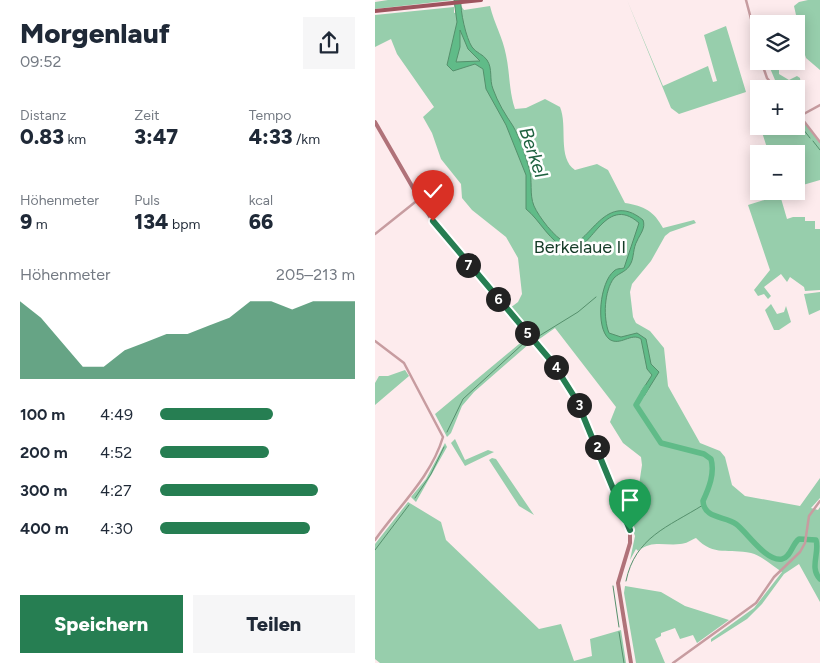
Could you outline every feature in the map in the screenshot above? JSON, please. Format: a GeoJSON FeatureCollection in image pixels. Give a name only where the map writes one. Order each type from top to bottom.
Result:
{"type":"FeatureCollection","features":[{"type":"Feature","properties":{"kind":"main road"},"geometry":{"type":"LineString","coordinates":[[375,11],[481,0]]}},
{"type":"Feature","properties":{"kind":"street"},"geometry":{"type":"LineString","coordinates":[[746,0],[750,15]]}},
{"type":"Feature","properties":{"kind":"street"},"geometry":{"type":"LineString","coordinates":[[805,113],[820,105]]}},
{"type":"Feature","properties":{"kind":"street"},"geometry":{"type":"LineString","coordinates":[[375,122],[441,234],[564,378],[577,401],[631,537],[618,582],[631,663]]}},
{"type":"Feature","properties":{"kind":"street"},"geometry":{"type":"LineString","coordinates":[[805,122],[820,142]]}},
{"type":"Feature","properties":{"kind":"street"},"geometry":{"type":"LineString","coordinates":[[375,234],[419,199]]}},
{"type":"Feature","properties":{"kind":"street"},"geometry":{"type":"LineString","coordinates":[[375,341],[404,363],[443,437],[422,481],[396,511],[375,540]]}},
{"type":"Feature","properties":{"kind":"street"},"geometry":{"type":"LineString","coordinates":[[673,663],[749,609],[774,577],[800,552],[805,543],[809,516],[820,501]]}},
{"type":"Feature","properties":{"kind":"green space"},"geometry":{"type":"Polygon","coordinates":[[[388,0],[454,0],[375,9],[375,2],[388,0]]]}},
{"type":"Feature","properties":{"kind":"green space"},"geometry":{"type":"Polygon","coordinates":[[[627,0],[663,86],[708,66],[713,82],[717,81],[704,35],[726,26],[746,92],[679,114],[671,108],[627,0]]]}},
{"type":"Feature","properties":{"kind":"green space"},"geometry":{"type":"Polygon","coordinates":[[[820,0],[820,70],[805,55],[805,15],[796,15],[794,6],[799,2],[820,0]]]}},
{"type":"Feature","properties":{"kind":"green space","name":"Berkelaue II"},"geometry":{"type":"Polygon","coordinates":[[[461,6],[464,10],[490,6],[505,49],[515,109],[526,108],[545,99],[560,107],[563,123],[564,150],[566,158],[575,170],[597,164],[608,170],[625,203],[648,210],[656,217],[663,228],[694,220],[696,223],[670,232],[665,236],[651,261],[632,284],[630,292],[633,317],[636,323],[650,331],[664,348],[668,386],[700,443],[720,451],[725,457],[732,485],[745,496],[800,506],[820,478],[820,498],[811,508],[818,510],[820,507],[820,602],[799,564],[784,574],[762,604],[747,619],[711,642],[711,639],[754,608],[782,572],[755,554],[716,550],[709,548],[696,538],[682,544],[649,545],[640,550],[644,544],[638,551],[636,549],[630,560],[635,536],[624,507],[637,498],[642,465],[641,457],[623,443],[610,422],[616,407],[555,328],[538,340],[510,308],[518,302],[522,294],[518,258],[506,237],[472,210],[462,198],[461,184],[441,159],[432,133],[423,117],[434,107],[397,54],[391,39],[375,47],[375,15],[454,7],[454,13],[461,11],[461,6]]]}},
{"type":"Feature","properties":{"kind":"green space"},"geometry":{"type":"Polygon","coordinates":[[[771,70],[779,70],[779,74],[789,80],[775,80],[771,70]]]}},
{"type":"Feature","properties":{"kind":"green space"},"geometry":{"type":"Polygon","coordinates":[[[797,76],[800,80],[789,80],[797,76]]]}},
{"type":"Feature","properties":{"kind":"green space"},"geometry":{"type":"Polygon","coordinates":[[[805,124],[820,143],[820,180],[805,184],[805,145],[766,145],[763,135],[805,135],[805,124]]]}},
{"type":"Feature","properties":{"kind":"green space"},"geometry":{"type":"Polygon","coordinates":[[[764,200],[781,200],[787,219],[805,217],[805,221],[815,221],[815,229],[820,229],[820,290],[805,291],[804,287],[790,277],[787,282],[781,274],[764,287],[771,296],[768,299],[764,294],[758,296],[754,290],[770,270],[748,205],[764,200]]]}},
{"type":"Feature","properties":{"kind":"green space"},"geometry":{"type":"Polygon","coordinates":[[[820,292],[820,310],[809,315],[804,294],[820,292]]]}},
{"type":"Feature","properties":{"kind":"green space"},"geometry":{"type":"Polygon","coordinates":[[[771,304],[777,314],[784,312],[786,306],[791,322],[779,330],[774,330],[765,310],[771,304]]]}},
{"type":"Feature","properties":{"kind":"green space"},"geometry":{"type":"Polygon","coordinates":[[[525,339],[529,344],[474,392],[462,406],[451,433],[447,437],[435,414],[525,339]]]}},
{"type":"Feature","properties":{"kind":"green space"},"geometry":{"type":"Polygon","coordinates":[[[405,370],[409,376],[375,405],[375,383],[379,376],[388,376],[405,370]]]}},
{"type":"Feature","properties":{"kind":"green space"},"geometry":{"type":"Polygon","coordinates":[[[455,439],[465,460],[488,450],[494,452],[465,466],[451,443],[455,439]]]}},
{"type":"Feature","properties":{"kind":"green space"},"geometry":{"type":"Polygon","coordinates":[[[445,443],[447,447],[416,502],[411,497],[426,479],[445,443]]]}},
{"type":"Feature","properties":{"kind":"green space"},"geometry":{"type":"Polygon","coordinates":[[[492,458],[496,459],[534,515],[519,506],[489,460],[492,458]]]}},
{"type":"Feature","properties":{"kind":"green space"},"geometry":{"type":"Polygon","coordinates":[[[408,502],[441,522],[446,540],[539,629],[561,624],[574,661],[592,656],[590,639],[621,630],[626,663],[380,663],[375,659],[375,544],[408,502]]]}},
{"type":"Feature","properties":{"kind":"green space"},"geometry":{"type":"Polygon","coordinates":[[[625,586],[661,592],[685,606],[729,620],[697,643],[693,635],[680,639],[675,628],[661,633],[661,636],[655,639],[665,663],[636,663],[624,593],[625,586]]]}},
{"type":"Feature","properties":{"kind":"shaded area"},"geometry":{"type":"Polygon","coordinates":[[[454,0],[461,0],[462,17],[470,43],[489,63],[495,94],[516,131],[526,158],[534,206],[539,216],[552,232],[566,243],[574,244],[607,215],[617,211],[629,212],[643,220],[643,228],[631,263],[614,278],[608,290],[605,312],[609,333],[621,337],[637,333],[646,339],[651,364],[659,372],[644,396],[641,392],[652,375],[647,369],[641,339],[633,337],[613,341],[609,339],[602,325],[601,315],[605,285],[614,271],[624,268],[639,223],[627,216],[616,215],[607,219],[584,244],[576,249],[568,249],[550,237],[526,209],[526,175],[506,125],[486,89],[483,69],[475,64],[453,71],[447,65],[457,22],[454,0]],[[460,30],[460,47],[456,62],[480,61],[468,49],[460,30]]]}},
{"type":"Feature","properties":{"kind":"waterway"},"geometry":{"type":"LineString","coordinates":[[805,132],[810,138]]}},
{"type":"Feature","properties":{"kind":"waterway"},"geometry":{"type":"LineString","coordinates":[[813,141],[820,150]]}},
{"type":"Feature","properties":{"kind":"waterway"},"geometry":{"type":"LineString","coordinates":[[539,336],[578,312],[596,297]]}},
{"type":"Feature","properties":{"kind":"waterway"},"geometry":{"type":"LineString","coordinates":[[447,432],[463,399],[525,342]]}},
{"type":"Feature","properties":{"kind":"waterway","name":"Berkel"},"geometry":{"type":"LineString","coordinates":[[646,388],[636,405],[661,443],[704,454],[711,459],[712,475],[703,501],[707,511],[736,524],[757,546],[776,559],[785,558],[799,539],[816,540],[815,570],[820,579]]}},
{"type":"Feature","properties":{"kind":"waterway"},"geometry":{"type":"LineString","coordinates":[[415,498],[431,474],[444,447]]}},
{"type":"Feature","properties":{"kind":"waterway"},"geometry":{"type":"LineString","coordinates":[[375,550],[409,505]]}},
{"type":"Feature","properties":{"kind":"waterway"},"geometry":{"type":"LineString","coordinates":[[626,581],[630,566],[645,543],[666,527],[703,505]]}},
{"type":"Feature","properties":{"kind":"waterway"},"geometry":{"type":"LineString","coordinates":[[613,586],[619,627]]}},
{"type":"Feature","properties":{"kind":"waterway"},"geometry":{"type":"LineString","coordinates":[[619,632],[624,663]]}},
{"type":"Feature","properties":{"kind":"route"},"geometry":{"type":"LineString","coordinates":[[433,221],[441,234],[553,363],[570,387],[597,447],[630,530]]}}]}
